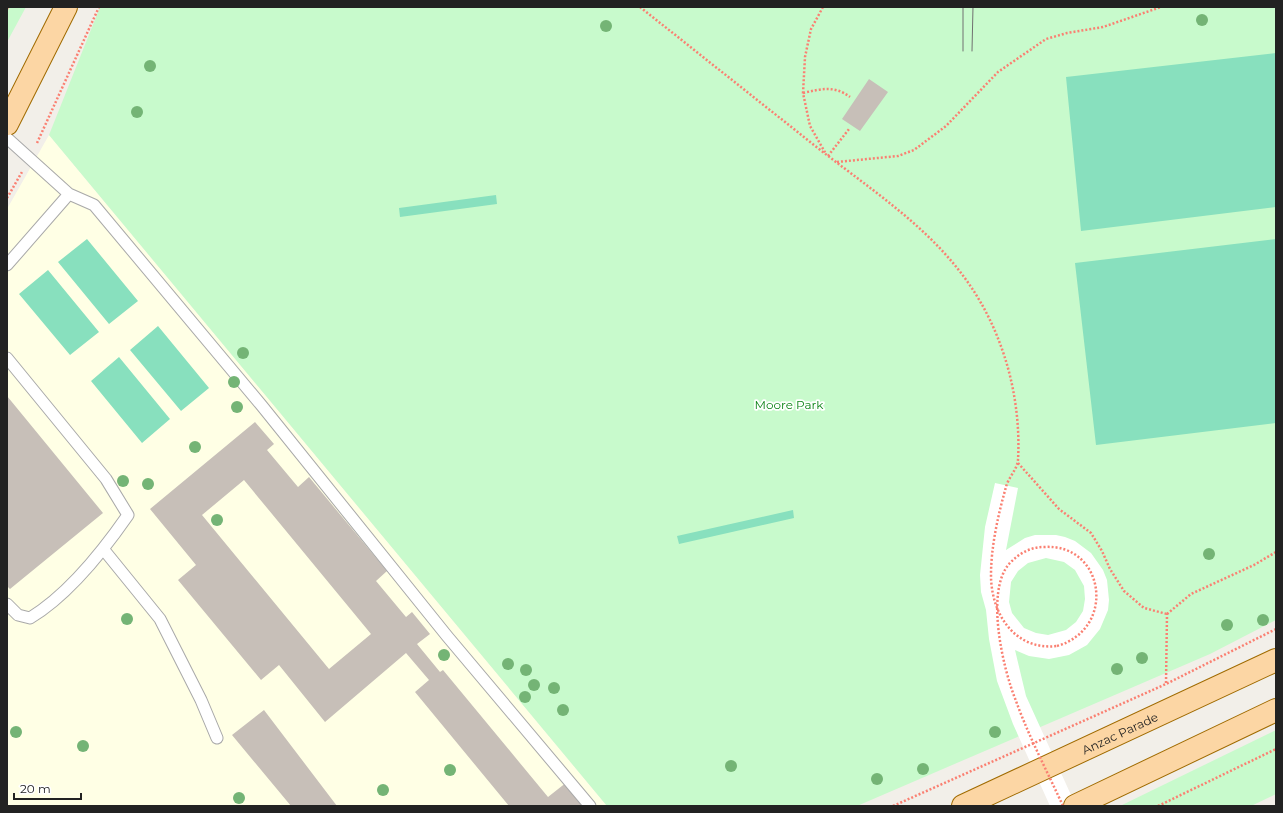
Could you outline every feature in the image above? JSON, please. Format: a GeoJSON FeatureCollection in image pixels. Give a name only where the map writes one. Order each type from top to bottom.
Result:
{"type":"FeatureCollection","features":[{"type":"Feature","properties":{"kind":"main road"},"geometry":{"type":"LineString","coordinates":[[7,124],[66,7]]}},
{"type":"Feature","properties":{"kind":"main road","name":"Anzac Parade"},"geometry":{"type":"LineString","coordinates":[[963,806],[1276,660]]}},
{"type":"Feature","properties":{"kind":"main road"},"geometry":{"type":"LineString","coordinates":[[1075,806],[1276,710]]}},
{"type":"Feature","properties":{"kind":"lane"},"geometry":{"type":"LineString","coordinates":[[7,138],[30,157],[69,194],[94,205],[262,406],[447,636],[590,806]]}},
{"type":"Feature","properties":{"kind":"lane"},"geometry":{"type":"LineString","coordinates":[[7,265],[69,194]]}},
{"type":"Feature","properties":{"kind":"lane"},"geometry":{"type":"LineString","coordinates":[[7,358],[106,479],[128,516],[104,550],[73,582],[30,618],[18,615],[7,604]]}},
{"type":"Feature","properties":{"kind":"lane"},"geometry":{"type":"LineString","coordinates":[[104,550],[160,620],[201,700],[217,738]]}},
{"type":"Feature","properties":{"kind":"path"},"geometry":{"type":"LineString","coordinates":[[7,198],[30,157],[99,7]]}},
{"type":"Feature","properties":{"kind":"path"},"geometry":{"type":"LineString","coordinates":[[640,7],[828,156],[906,215],[946,253],[972,285],[989,318],[1004,355],[1013,392],[1017,428],[1018,463],[1006,485],[997,529],[991,575],[993,590],[998,610],[1006,626],[1018,637],[1040,646],[1057,646],[1072,640],[1090,623],[1096,608],[1096,587],[1088,568],[1077,556],[1054,547],[1037,547],[1022,553],[1004,570],[998,586],[998,621],[1008,678],[1015,700],[1063,806]]}},
{"type":"Feature","properties":{"kind":"path"},"geometry":{"type":"LineString","coordinates":[[823,7],[810,29],[805,57],[803,93],[810,126],[828,156]]}},
{"type":"Feature","properties":{"kind":"path"},"geometry":{"type":"LineString","coordinates":[[837,162],[898,156],[914,150],[946,126],[998,72],[1046,39],[1067,32],[1103,27],[1161,7]]}},
{"type":"Feature","properties":{"kind":"path"},"geometry":{"type":"LineString","coordinates":[[803,93],[832,88],[840,90],[850,97]]}},
{"type":"Feature","properties":{"kind":"path"},"geometry":{"type":"LineString","coordinates":[[828,156],[850,129]]}},
{"type":"Feature","properties":{"kind":"path"},"geometry":{"type":"LineString","coordinates":[[1018,463],[1059,509],[1091,533],[1102,551],[1110,570],[1124,591],[1144,608],[1167,614]]}},
{"type":"Feature","properties":{"kind":"path"},"geometry":{"type":"LineString","coordinates":[[1167,614],[1192,594],[1254,565],[1276,552]]}},
{"type":"Feature","properties":{"kind":"path"},"geometry":{"type":"LineString","coordinates":[[1166,684],[1167,614]]}},
{"type":"Feature","properties":{"kind":"path"},"geometry":{"type":"LineString","coordinates":[[893,806],[1166,684],[1276,629]]}},
{"type":"Feature","properties":{"kind":"path"},"geometry":{"type":"LineString","coordinates":[[1158,806],[1276,749]]}},
{"type":"Feature","properties":{"kind":"shaded area"},"geometry":{"type":"Polygon","coordinates":[[[49,135],[607,806],[7,806],[7,209],[49,135]]]}},
{"type":"Feature","properties":{"kind":"green space"},"geometry":{"type":"Polygon","coordinates":[[[7,7],[26,7],[7,42],[7,7]]]}},
{"type":"Feature","properties":{"kind":"green space","name":"Moore Park"},"geometry":{"type":"Polygon","coordinates":[[[100,7],[1276,7],[1276,620],[1210,654],[857,806],[607,806],[49,135],[100,7]]]}},
{"type":"Feature","properties":{"kind":"green space"},"geometry":{"type":"Polygon","coordinates":[[[1276,53],[1276,207],[1081,231],[1066,77],[1276,53]]]}},
{"type":"Feature","properties":{"kind":"green space"},"geometry":{"type":"Polygon","coordinates":[[[496,195],[497,204],[400,217],[399,208],[496,195]]]}},
{"type":"Feature","properties":{"kind":"green space"},"geometry":{"type":"Polygon","coordinates":[[[87,239],[138,301],[109,324],[58,262],[87,239]]]}},
{"type":"Feature","properties":{"kind":"green space"},"geometry":{"type":"Polygon","coordinates":[[[1276,239],[1276,423],[1096,445],[1075,263],[1276,239]]]}},
{"type":"Feature","properties":{"kind":"green space"},"geometry":{"type":"Polygon","coordinates":[[[48,270],[99,332],[70,355],[19,294],[48,270]]]}},
{"type":"Feature","properties":{"kind":"green space"},"geometry":{"type":"Polygon","coordinates":[[[158,326],[209,388],[181,411],[130,350],[158,326]]]}},
{"type":"Feature","properties":{"kind":"green space"},"geometry":{"type":"Polygon","coordinates":[[[119,357],[170,419],[142,443],[91,381],[119,357]]]}},
{"type":"Feature","properties":{"kind":"green space"},"geometry":{"type":"Polygon","coordinates":[[[793,510],[794,518],[679,544],[677,536],[793,510]]]}},
{"type":"Feature","properties":{"kind":"green space"},"geometry":{"type":"Polygon","coordinates":[[[1276,730],[1276,794],[1251,806],[1120,806],[1276,730]]]}},
{"type":"Feature","properties":{"kind":"pier"},"geometry":{"type":"Polygon","coordinates":[[[995,483],[1018,488],[1006,550],[1025,538],[1035,535],[1056,535],[1065,537],[1075,541],[1091,553],[1103,570],[1107,580],[1109,600],[1108,610],[1100,629],[1087,645],[1069,655],[1049,659],[1029,656],[1015,650],[1026,696],[1076,806],[1050,806],[1013,724],[997,681],[989,639],[986,610],[981,592],[980,575],[985,527],[995,483]],[[1046,558],[1028,563],[1018,571],[1011,582],[1009,602],[1012,613],[1024,628],[1036,633],[1048,635],[1066,630],[1076,622],[1083,611],[1085,599],[1084,586],[1075,570],[1064,562],[1046,558]]]}},
{"type":"Feature","properties":{"kind":"building"},"geometry":{"type":"Polygon","coordinates":[[[869,79],[888,92],[860,131],[842,119],[869,79]]]}},
{"type":"Feature","properties":{"kind":"building"},"geometry":{"type":"Polygon","coordinates":[[[7,396],[103,513],[10,589],[7,586],[7,396]]]}},
{"type":"Feature","properties":{"kind":"building"},"geometry":{"type":"Polygon","coordinates":[[[255,422],[274,444],[267,450],[298,487],[309,477],[387,571],[376,581],[406,617],[412,612],[430,634],[417,644],[440,672],[443,670],[548,797],[567,782],[586,806],[509,806],[415,692],[429,680],[406,653],[325,722],[279,665],[261,680],[178,580],[196,565],[150,509],[255,422]],[[244,480],[202,515],[329,669],[371,634],[244,480]]]}},
{"type":"Feature","properties":{"kind":"building"},"geometry":{"type":"Polygon","coordinates":[[[264,710],[337,806],[291,806],[232,735],[264,710]]]}},
{"type":"Feature","properties":{"kind":"tram line"},"geometry":{"type":"LineString","coordinates":[[963,7],[963,51]]}},
{"type":"Feature","properties":{"kind":"tram line"},"geometry":{"type":"LineString","coordinates":[[972,51],[973,7]]}}]}
